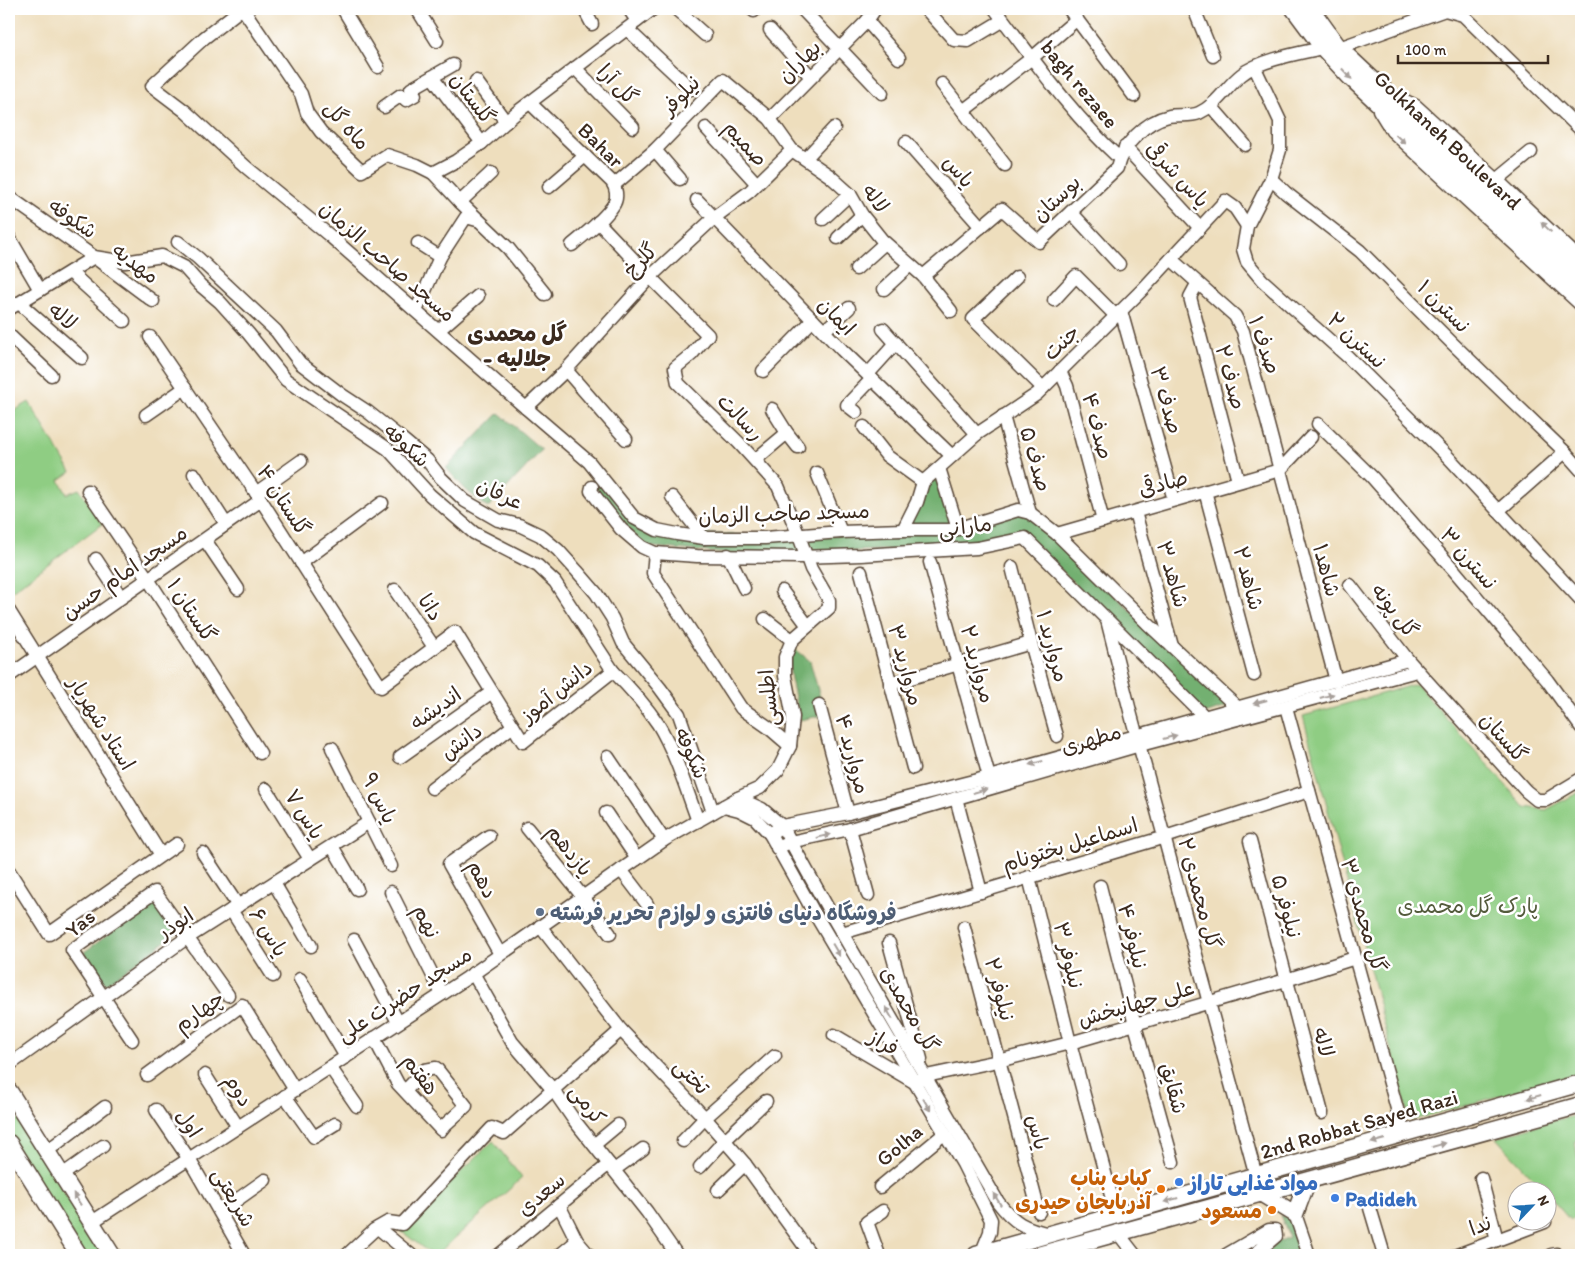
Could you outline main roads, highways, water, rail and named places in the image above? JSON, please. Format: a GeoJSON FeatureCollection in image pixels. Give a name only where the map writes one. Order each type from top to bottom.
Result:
{"type":"FeatureCollection","features":[{"type":"Feature","properties":{"kind":"main road","name":"Golkhaneh Boulevard"},"geometry":{"type":"LineString","coordinates":[[1294,9],[1331,48],[1581,294]]}},
{"type":"Feature","properties":{"kind":"main road","name":"Golkhaneh Boulevard"},"geometry":{"type":"LineString","coordinates":[[1311,9],[1331,48]]}},
{"type":"Feature","properties":{"kind":"main road","name":"Golkhaneh Boulevard"},"geometry":{"type":"LineString","coordinates":[[1378,94],[1581,275]]}},
{"type":"Feature","properties":{"kind":"main road","name":"2nd Robbat Sayed Razi"},"geometry":{"type":"LineString","coordinates":[[978,1254],[1581,1083]]}},
{"type":"Feature","properties":{"kind":"main road"},"geometry":{"type":"LineString","coordinates":[[9,1091],[112,1255]]}},
{"type":"Feature","properties":{"kind":"main road","name":"2nd Robbat Sayed Razi"},"geometry":{"type":"LineString","coordinates":[[1038,1255],[1581,1105]]}},
{"type":"Feature","properties":{"kind":"main road"},"geometry":{"type":"LineString","coordinates":[[9,1143],[79,1255]]}},
{"type":"Feature","properties":{"kind":"main road"},"geometry":{"type":"LineString","coordinates":[[1262,1194],[1295,1214],[1307,1182]]}},
{"type":"Feature","properties":{"kind":"main road"},"geometry":{"type":"LineString","coordinates":[[1114,1216],[1118,1233]]}},
{"type":"Feature","properties":{"kind":"place","name":"فروشگاه دنیای فانتزی و لوازم تحریر فرشته"},"geometry":{"type":"Point","coordinates":[540,912]}},
{"type":"Feature","properties":{"kind":"place","name":"مواد غذایی تاراز"},"geometry":{"type":"Point","coordinates":[1179,1182]}},
{"type":"Feature","properties":{"kind":"place","name":"کباب بناب آذربایجان حیدری"},"geometry":{"type":"Point","coordinates":[1161,1189]}},
{"type":"Feature","properties":{"kind":"place","name":"Padideh"},"geometry":{"type":"Point","coordinates":[1335,1198]}},
{"type":"Feature","properties":{"kind":"place","name":"مسعود"},"geometry":{"type":"Point","coordinates":[1272,1210]}},
{"type":"Feature","properties":{"kind":"district","name":"گل محمدی - جلالیه"},"geometry":{"type":"Point","coordinates":[517,346]}},
{"type":"Feature","properties":{"kind":"park label","name":"پارک گل محمدی"},"geometry":{"type":"Point","coordinates":[1468,905]}}]}
